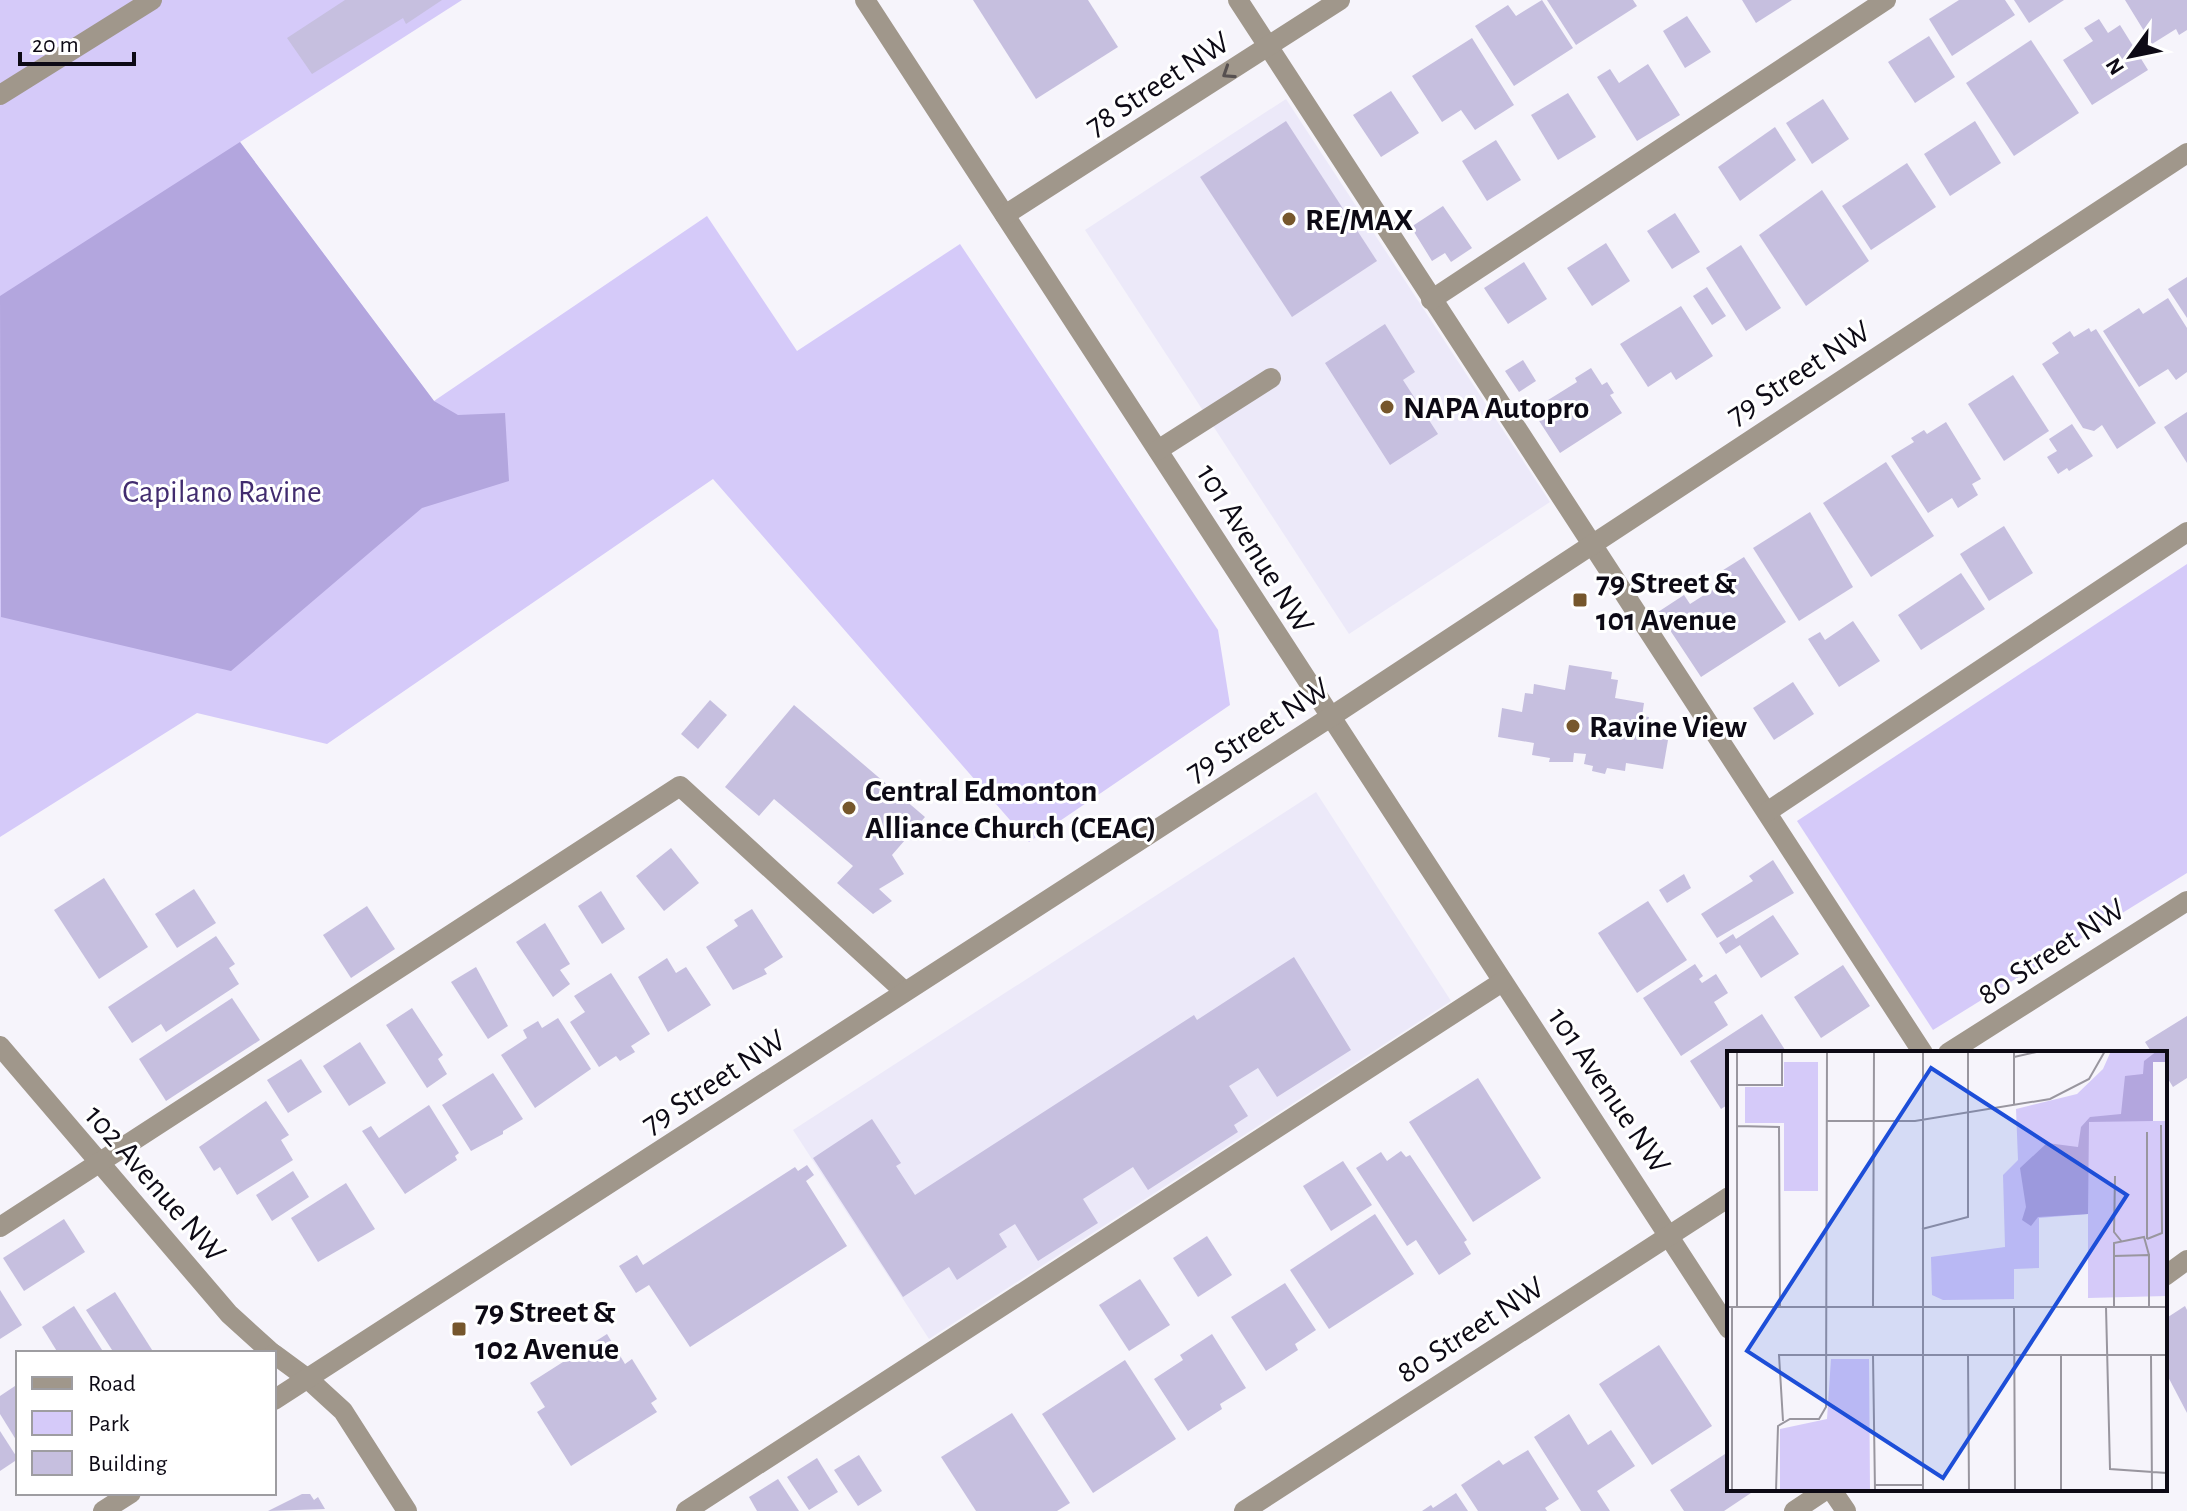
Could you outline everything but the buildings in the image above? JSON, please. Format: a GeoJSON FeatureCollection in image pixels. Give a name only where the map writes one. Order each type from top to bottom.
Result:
{"type":"FeatureCollection","features":[{"type":"Feature","properties":{"kind":"street"},"geometry":{"type":"LineString","coordinates":[[0,95],[152,0]]}},
{"type":"Feature","properties":{"kind":"street","name":"101 Avenue NW"},"geometry":{"type":"LineString","coordinates":[[865,0],[1727,1326]]}},
{"type":"Feature","properties":{"kind":"street"},"geometry":{"type":"LineString","coordinates":[[1238,0],[1589,544],[1922,1051]]}},
{"type":"Feature","properties":{"kind":"street","name":"78 Street NW"},"geometry":{"type":"LineString","coordinates":[[1005,215],[1340,0]]}},
{"type":"Feature","properties":{"kind":"street"},"geometry":{"type":"LineString","coordinates":[[1431,300],[1886,0]]}},
{"type":"Feature","properties":{"kind":"street","name":"79 Street NW"},"geometry":{"type":"LineString","coordinates":[[276,1399],[1329,718],[2187,153]]}},
{"type":"Feature","properties":{"kind":"street"},"geometry":{"type":"LineString","coordinates":[[1158,450],[1271,378]]}},
{"type":"Feature","properties":{"kind":"street"},"geometry":{"type":"LineString","coordinates":[[1767,812],[2187,532]]}},
{"type":"Feature","properties":{"kind":"street"},"geometry":{"type":"LineString","coordinates":[[0,1227],[680,786],[904,991]]}},
{"type":"Feature","properties":{"kind":"street","name":"80 Street NW"},"geometry":{"type":"LineString","coordinates":[[1951,1051],[2187,901]]}},
{"type":"Feature","properties":{"kind":"street"},"geometry":{"type":"LineString","coordinates":[[686,1511],[1502,982]]}},
{"type":"Feature","properties":{"kind":"street","name":"102 Avenue NW"},"geometry":{"type":"LineString","coordinates":[[0,1046],[229,1314],[270,1351]]}},
{"type":"Feature","properties":{"kind":"street","name":"80 Street NW"},"geometry":{"type":"LineString","coordinates":[[1244,1511],[1727,1198]]}},
{"type":"Feature","properties":{"kind":"street"},"geometry":{"type":"LineString","coordinates":[[2167,1275],[2187,1260]]}},
{"type":"Feature","properties":{"kind":"street","name":"102 Avenue NW"},"geometry":{"type":"LineString","coordinates":[[276,1356],[308,1379],[343,1411],[407,1511]]}},
{"type":"Feature","properties":{"kind":"street"},"geometry":{"type":"LineString","coordinates":[[1794,1511],[1826,1491]]}},
{"type":"Feature","properties":{"kind":"street"},"geometry":{"type":"LineString","coordinates":[[1831,1491],[1846,1511]]}},
{"type":"Feature","properties":{"kind":"street"},"geometry":{"type":"LineString","coordinates":[[103,1511],[128,1495]]}},
{"type":"Feature","properties":{"kind":"shaded area"},"geometry":{"type":"Polygon","coordinates":[[[1286,99],[1550,502],[1349,634],[1085,230],[1286,99]]]}},
{"type":"Feature","properties":{"kind":"shaded area"},"geometry":{"type":"Polygon","coordinates":[[[1316,792],[1451,1001],[929,1339],[793,1130],[1316,792]]]}},
{"type":"Feature","properties":{"kind":"green space","name":"Capilano Ravine"},"geometry":{"type":"Polygon","coordinates":[[[0,0],[462,0],[240,142],[434,401],[707,216],[797,351],[960,244],[1218,630],[1230,705],[1029,842],[713,479],[327,744],[197,713],[0,837],[0,0]]]}},
{"type":"Feature","properties":{"kind":"green space"},"geometry":{"type":"Polygon","coordinates":[[[240,142],[434,401],[458,415],[505,413],[509,481],[422,508],[231,671],[1,617],[0,296],[240,142]]]}},
{"type":"Feature","properties":{"kind":"green space"},"geometry":{"type":"Polygon","coordinates":[[[2187,564],[2187,873],[1933,1030],[1797,821],[2187,564]]]}},
{"type":"Feature","properties":{"kind":"place","name":"RE/MAX"},"geometry":{"type":"Point","coordinates":[1289,219]}},
{"type":"Feature","properties":{"kind":"place","name":"NAPA Autopro"},"geometry":{"type":"Point","coordinates":[1387,407]}},
{"type":"Feature","properties":{"kind":"place","name":"79 Street & 101 Avenue"},"geometry":{"type":"Point","coordinates":[1580,600]}},
{"type":"Feature","properties":{"kind":"place","name":"Ravine View"},"geometry":{"type":"Point","coordinates":[1573,726]}},
{"type":"Feature","properties":{"kind":"place","name":"Central Edmonton Alliance Church (CEAC)"},"geometry":{"type":"Point","coordinates":[849,808]}},
{"type":"Feature","properties":{"kind":"place","name":"79 Street & 102 Avenue"},"geometry":{"type":"Point","coordinates":[459,1329]}}]}
